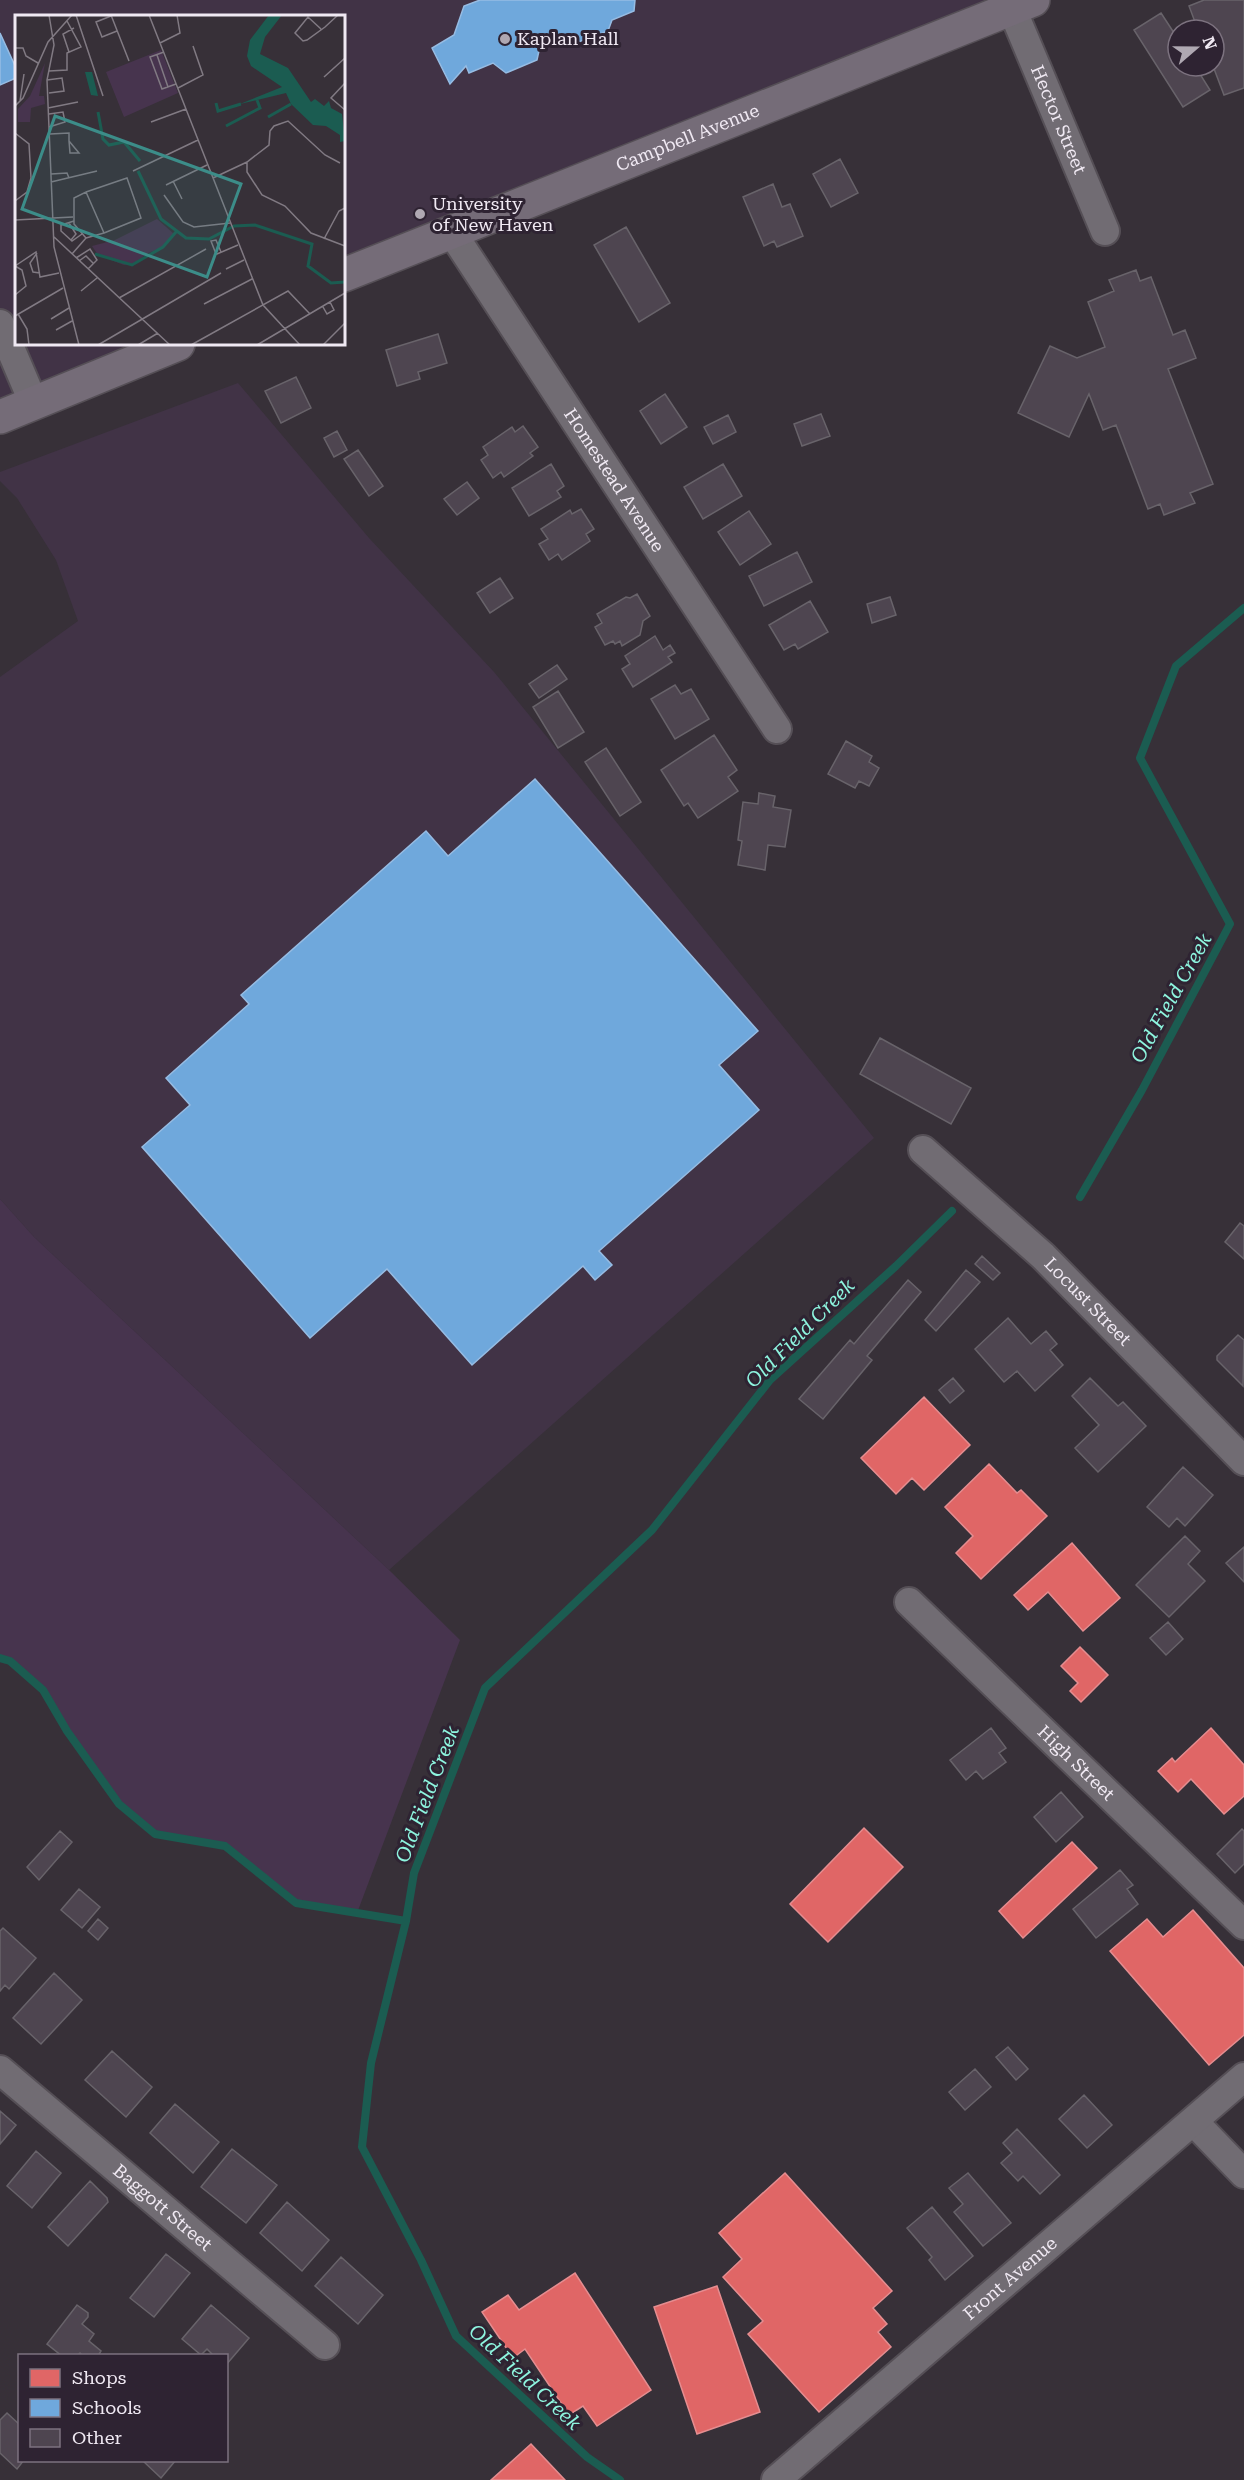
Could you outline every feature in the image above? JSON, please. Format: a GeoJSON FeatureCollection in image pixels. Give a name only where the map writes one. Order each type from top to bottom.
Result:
{"type":"FeatureCollection","features":[{"type":"Feature","properties":{"kind":"main road","name":"Campbell Avenue"},"geometry":{"type":"LineString","coordinates":[[345,275],[1023,4]]}},
{"type":"Feature","properties":{"kind":"main road"},"geometry":{"type":"LineString","coordinates":[[0,417],[176,345]]}},
{"type":"Feature","properties":{"kind":"street","name":"Hector Street"},"geometry":{"type":"LineString","coordinates":[[1023,4],[1106,231]]}},
{"type":"Feature","properties":{"kind":"street","name":"Homestead Avenue"},"geometry":{"type":"LineString","coordinates":[[451,231],[777,729]]}},
{"type":"Feature","properties":{"kind":"street"},"geometry":{"type":"LineString","coordinates":[[0,324],[34,404]]}},
{"type":"Feature","properties":{"kind":"street","name":"Locust Street"},"geometry":{"type":"LineString","coordinates":[[923,1150],[1043,1256],[1244,1461]]}},
{"type":"Feature","properties":{"kind":"street","name":"High Street"},"geometry":{"type":"LineString","coordinates":[[909,1602],[1244,1925]]}},
{"type":"Feature","properties":{"kind":"street","name":"Baggott Street"},"geometry":{"type":"LineString","coordinates":[[0,2070],[325,2345]]}},
{"type":"Feature","properties":{"kind":"street","name":"Front Avenue"},"geometry":{"type":"LineString","coordinates":[[776,2480],[1244,2077]]}},
{"type":"Feature","properties":{"kind":"street"},"geometry":{"type":"LineString","coordinates":[[1194,2122],[1244,2174]]}},
{"type":"Feature","properties":{"kind":"shaded area","name":"University of New Haven"},"geometry":{"type":"Polygon","coordinates":[[[0,0],[1033,0],[345,276],[345,15],[15,15],[15,345],[178,345],[0,417],[0,0]]]}},
{"type":"Feature","properties":{"kind":"shaded area"},"geometry":{"type":"Polygon","coordinates":[[[238,383],[369,538],[494,672],[874,1138],[389,1570],[34,1237],[0,1199],[0,677],[78,621],[56,560],[17,498],[0,481],[0,472],[238,383]]]}},
{"type":"Feature","properties":{"kind":"shaded area"},"geometry":{"type":"Polygon","coordinates":[[[0,1199],[34,1237],[389,1570],[460,1640],[357,1913],[296,1903],[225,1846],[155,1834],[119,1804],[67,1731],[43,1690],[10,1661],[0,1658],[0,1199]]]}},
{"type":"Feature","properties":{"kind":"building: Shops"},"geometry":{"type":"Polygon","coordinates":[[[924,1397],[970,1445],[924,1490],[912,1478],[896,1494],[861,1458],[924,1397]]]}},
{"type":"Feature","properties":{"kind":"building: Shops"},"geometry":{"type":"Polygon","coordinates":[[[989,1464],[1017,1493],[1021,1490],[1047,1516],[981,1579],[956,1553],[973,1536],[945,1507],[989,1464]]]}},
{"type":"Feature","properties":{"kind":"building: Shops"},"geometry":{"type":"Polygon","coordinates":[[[1072,1543],[1120,1598],[1083,1631],[1048,1592],[1028,1610],[1014,1595],[1072,1543]]]}},
{"type":"Feature","properties":{"kind":"building: Shops"},"geometry":{"type":"Polygon","coordinates":[[[1080,1647],[1108,1675],[1081,1702],[1070,1691],[1078,1683],[1061,1666],[1080,1647]]]}},
{"type":"Feature","properties":{"kind":"building: Shops"},"geometry":{"type":"Polygon","coordinates":[[[1211,1728],[1244,1765],[1244,1796],[1224,1814],[1191,1779],[1178,1792],[1158,1771],[1172,1758],[1175,1762],[1211,1728]]]}},
{"type":"Feature","properties":{"kind":"building: Shops"},"geometry":{"type":"Polygon","coordinates":[[[864,1828],[903,1867],[828,1942],[790,1904],[864,1828]]]}},
{"type":"Feature","properties":{"kind":"building: Shops"},"geometry":{"type":"Polygon","coordinates":[[[1072,1842],[1097,1868],[1023,1938],[999,1911],[1072,1842]]]}},
{"type":"Feature","properties":{"kind":"building: Shops"},"geometry":{"type":"Polygon","coordinates":[[[1193,1910],[1244,1968],[1244,2035],[1209,2065],[1110,1951],[1147,1919],[1163,1937],[1193,1910]]]}},
{"type":"Feature","properties":{"kind":"building: Shops"},"geometry":{"type":"Polygon","coordinates":[[[785,2173],[892,2291],[873,2308],[887,2324],[878,2332],[891,2347],[819,2412],[748,2334],[763,2321],[723,2277],[742,2259],[719,2233],[785,2173]]]}},
{"type":"Feature","properties":{"kind":"building: Shops"},"geometry":{"type":"Polygon","coordinates":[[[575,2273],[651,2390],[597,2426],[583,2406],[569,2415],[525,2349],[513,2358],[482,2312],[508,2295],[519,2310],[575,2273]]]}},
{"type":"Feature","properties":{"kind":"building: Shops"},"geometry":{"type":"Polygon","coordinates":[[[717,2286],[760,2412],[697,2434],[654,2307],[717,2286]]]}},
{"type":"Feature","properties":{"kind":"building: Shops"},"geometry":{"type":"Polygon","coordinates":[[[531,2444],[565,2480],[491,2480],[531,2444]]]}},
{"type":"Feature","properties":{"kind":"building: Schools","name":"Kaplan Hall"},"geometry":{"type":"Polygon","coordinates":[[[480,0],[635,0],[634,11],[612,20],[608,31],[576,43],[568,36],[540,46],[537,60],[506,73],[493,63],[469,73],[466,66],[450,84],[432,48],[454,35],[464,6],[480,0]]]}},
{"type":"Feature","properties":{"kind":"building: Schools"},"geometry":{"type":"Polygon","coordinates":[[[0,33],[15,66],[15,78],[0,85],[0,33]]]}},
{"type":"Feature","properties":{"kind":"building: Schools"},"geometry":{"type":"Polygon","coordinates":[[[535,779],[758,1031],[719,1065],[759,1110],[599,1251],[612,1265],[595,1280],[583,1266],[472,1365],[387,1269],[310,1338],[142,1147],[190,1105],[166,1078],[249,1004],[241,995],[426,831],[448,856],[535,779]]]}},
{"type":"Feature","properties":{"kind":"building: Other"},"geometry":{"type":"Polygon","coordinates":[[[1204,0],[1244,0],[1244,88],[1224,95],[1218,78],[1226,78],[1226,18],[1194,18],[1189,6],[1204,0]]]}},
{"type":"Feature","properties":{"kind":"building: Other"},"geometry":{"type":"Polygon","coordinates":[[[1161,13],[1166,21],[1166,78],[1202,78],[1210,90],[1183,107],[1134,30],[1161,13]]]}},
{"type":"Feature","properties":{"kind":"building: Other"},"geometry":{"type":"Polygon","coordinates":[[[840,159],[858,193],[831,207],[813,174],[840,159]]]}},
{"type":"Feature","properties":{"kind":"building: Other"},"geometry":{"type":"Polygon","coordinates":[[[773,184],[782,207],[790,204],[803,236],[777,247],[774,241],[764,246],[743,197],[773,184]]]}},
{"type":"Feature","properties":{"kind":"building: Other"},"geometry":{"type":"Polygon","coordinates":[[[626,227],[670,303],[639,322],[594,245],[626,227]]]}},
{"type":"Feature","properties":{"kind":"building: Other"},"geometry":{"type":"Polygon","coordinates":[[[1136,270],[1140,281],[1151,277],[1173,335],[1185,330],[1196,358],[1168,369],[1213,484],[1190,493],[1195,503],[1164,515],[1160,504],[1148,509],[1116,425],[1103,430],[1089,394],[1069,437],[1018,413],[1050,346],[1077,358],[1105,347],[1088,302],[1114,291],[1109,280],[1136,270]]]}},
{"type":"Feature","properties":{"kind":"building: Other"},"geometry":{"type":"Polygon","coordinates":[[[438,334],[447,363],[418,372],[420,379],[397,386],[386,350],[438,334]]]}},
{"type":"Feature","properties":{"kind":"building: Other"},"geometry":{"type":"Polygon","coordinates":[[[296,377],[311,408],[281,423],[265,391],[296,377]]]}},
{"type":"Feature","properties":{"kind":"building: Other"},"geometry":{"type":"Polygon","coordinates":[[[665,394],[687,427],[661,444],[640,411],[665,394]]]}},
{"type":"Feature","properties":{"kind":"building: Other"},"geometry":{"type":"Polygon","coordinates":[[[821,414],[830,436],[802,446],[794,424],[821,414]]]}},
{"type":"Feature","properties":{"kind":"building: Other"},"geometry":{"type":"Polygon","coordinates":[[[728,415],[736,432],[713,444],[704,427],[728,415]]]}},
{"type":"Feature","properties":{"kind":"building: Other"},"geometry":{"type":"Polygon","coordinates":[[[523,426],[538,447],[530,453],[533,456],[504,477],[501,472],[493,478],[481,460],[488,455],[483,447],[512,427],[515,432],[523,426]]]}},
{"type":"Feature","properties":{"kind":"building: Other"},"geometry":{"type":"Polygon","coordinates":[[[337,431],[347,450],[334,457],[324,438],[337,431]]]}},
{"type":"Feature","properties":{"kind":"building: Other"},"geometry":{"type":"Polygon","coordinates":[[[358,450],[383,486],[369,496],[344,459],[358,450]]]}},
{"type":"Feature","properties":{"kind":"building: Other"},"geometry":{"type":"Polygon","coordinates":[[[551,464],[564,486],[557,491],[561,497],[529,516],[512,488],[551,464]]]}},
{"type":"Feature","properties":{"kind":"building: Other"},"geometry":{"type":"Polygon","coordinates":[[[723,464],[742,496],[703,519],[684,487],[723,464]]]}},
{"type":"Feature","properties":{"kind":"building: Other"},"geometry":{"type":"Polygon","coordinates":[[[467,482],[479,498],[457,515],[444,499],[467,482]]]}},
{"type":"Feature","properties":{"kind":"building: Other"},"geometry":{"type":"Polygon","coordinates":[[[581,509],[594,529],[586,534],[590,541],[562,560],[558,554],[549,560],[539,544],[548,539],[541,529],[570,510],[572,514],[581,509]]]}},
{"type":"Feature","properties":{"kind":"building: Other"},"geometry":{"type":"Polygon","coordinates":[[[749,511],[771,544],[740,565],[718,532],[749,511]]]}},
{"type":"Feature","properties":{"kind":"building: Other"},"geometry":{"type":"Polygon","coordinates":[[[797,552],[812,582],[764,606],[749,576],[797,552]]]}},
{"type":"Feature","properties":{"kind":"building: Other"},"geometry":{"type":"Polygon","coordinates":[[[500,578],[513,598],[490,613],[477,593],[500,578]]]}},
{"type":"Feature","properties":{"kind":"building: Other"},"geometry":{"type":"Polygon","coordinates":[[[637,594],[650,616],[643,621],[640,635],[622,646],[620,641],[615,644],[613,641],[605,645],[595,627],[602,623],[597,614],[626,597],[630,598],[637,594]]]}},
{"type":"Feature","properties":{"kind":"building: Other"},"geometry":{"type":"Polygon","coordinates":[[[890,597],[896,615],[872,623],[867,604],[890,597]]]}},
{"type":"Feature","properties":{"kind":"building: Other"},"geometry":{"type":"Polygon","coordinates":[[[810,601],[828,632],[798,649],[795,644],[784,650],[769,625],[810,601]]]}},
{"type":"Feature","properties":{"kind":"building: Other"},"geometry":{"type":"Polygon","coordinates":[[[655,636],[663,650],[670,645],[675,653],[668,657],[672,662],[633,687],[622,669],[630,664],[625,656],[655,636]]]}},
{"type":"Feature","properties":{"kind":"building: Other"},"geometry":{"type":"Polygon","coordinates":[[[557,665],[567,679],[539,698],[529,684],[557,665]]]}},
{"type":"Feature","properties":{"kind":"building: Other"},"geometry":{"type":"Polygon","coordinates":[[[675,685],[681,694],[691,689],[709,719],[675,739],[651,699],[675,685]]]}},
{"type":"Feature","properties":{"kind":"building: Other"},"geometry":{"type":"Polygon","coordinates":[[[558,691],[584,732],[558,748],[533,707],[558,691]]]}},
{"type":"Feature","properties":{"kind":"building: Other"},"geometry":{"type":"Polygon","coordinates":[[[714,735],[737,770],[728,777],[738,791],[698,818],[688,803],[684,806],[661,770],[714,735]]]}},
{"type":"Feature","properties":{"kind":"building: Other"},"geometry":{"type":"Polygon","coordinates":[[[846,741],[872,756],[869,762],[879,768],[869,786],[859,781],[855,788],[828,774],[846,741]]]}},
{"type":"Feature","properties":{"kind":"building: Other"},"geometry":{"type":"Polygon","coordinates":[[[606,748],[641,802],[620,816],[585,762],[606,748]]]}},
{"type":"Feature","properties":{"kind":"building: Other"},"geometry":{"type":"Polygon","coordinates":[[[759,793],[775,796],[773,807],[791,810],[785,847],[768,845],[765,870],[738,865],[742,841],[738,840],[743,802],[758,804],[759,793]]]}},
{"type":"Feature","properties":{"kind":"building: Other"},"geometry":{"type":"Polygon","coordinates":[[[880,1038],[971,1088],[951,1124],[860,1074],[880,1038]]]}},
{"type":"Feature","properties":{"kind":"building: Other"},"geometry":{"type":"Polygon","coordinates":[[[1240,1223],[1244,1226],[1244,1259],[1225,1242],[1240,1223]]]}},
{"type":"Feature","properties":{"kind":"building: Other"},"geometry":{"type":"Polygon","coordinates":[[[982,1256],[1000,1273],[993,1280],[975,1264],[982,1256]]]}},
{"type":"Feature","properties":{"kind":"building: Other"},"geometry":{"type":"Polygon","coordinates":[[[966,1270],[980,1282],[936,1331],[925,1320],[966,1270]]]}},
{"type":"Feature","properties":{"kind":"building: Other"},"geometry":{"type":"Polygon","coordinates":[[[908,1280],[921,1292],[867,1356],[872,1360],[823,1419],[799,1399],[850,1340],[854,1344],[908,1280]]]}},
{"type":"Feature","properties":{"kind":"building: Other"},"geometry":{"type":"Polygon","coordinates":[[[1008,1318],[1031,1344],[1046,1331],[1057,1344],[1050,1350],[1063,1365],[1035,1391],[1017,1371],[1004,1382],[975,1349],[1008,1318]]]}},
{"type":"Feature","properties":{"kind":"building: Other"},"geometry":{"type":"Polygon","coordinates":[[[1238,1335],[1244,1340],[1243,1386],[1217,1360],[1217,1356],[1238,1335]]]}},
{"type":"Feature","properties":{"kind":"building: Other"},"geometry":{"type":"Polygon","coordinates":[[[953,1378],[964,1391],[950,1403],[939,1390],[953,1378]]]}},
{"type":"Feature","properties":{"kind":"building: Other"},"geometry":{"type":"Polygon","coordinates":[[[1090,1378],[1118,1406],[1123,1402],[1146,1426],[1098,1472],[1075,1448],[1099,1425],[1072,1396],[1090,1378]]]}},
{"type":"Feature","properties":{"kind":"building: Other"},"geometry":{"type":"Polygon","coordinates":[[[1183,1467],[1213,1495],[1185,1526],[1177,1518],[1169,1527],[1147,1507],[1183,1467]]]}},
{"type":"Feature","properties":{"kind":"building: Other"},"geometry":{"type":"Polygon","coordinates":[[[1185,1536],[1200,1551],[1188,1564],[1205,1581],[1169,1617],[1136,1585],[1185,1536]]]}},
{"type":"Feature","properties":{"kind":"building: Other"},"geometry":{"type":"Polygon","coordinates":[[[1244,1547],[1244,1582],[1226,1563],[1244,1547]]]}},
{"type":"Feature","properties":{"kind":"building: Other"},"geometry":{"type":"Polygon","coordinates":[[[1168,1622],[1183,1639],[1166,1655],[1150,1638],[1168,1622]]]}},
{"type":"Feature","properties":{"kind":"building: Other"},"geometry":{"type":"Polygon","coordinates":[[[991,1728],[1006,1748],[999,1753],[1006,1762],[983,1779],[976,1771],[966,1780],[950,1760],[991,1728]]]}},
{"type":"Feature","properties":{"kind":"building: Other"},"geometry":{"type":"Polygon","coordinates":[[[1061,1792],[1083,1817],[1056,1842],[1034,1817],[1061,1792]]]}},
{"type":"Feature","properties":{"kind":"building: Other"},"geometry":{"type":"Polygon","coordinates":[[[1242,1829],[1244,1831],[1244,1864],[1235,1873],[1217,1854],[1242,1829]]]}},
{"type":"Feature","properties":{"kind":"building: Other"},"geometry":{"type":"Polygon","coordinates":[[[60,1831],[72,1842],[39,1880],[27,1867],[60,1831]]]}},
{"type":"Feature","properties":{"kind":"building: Other"},"geometry":{"type":"Polygon","coordinates":[[[1120,1870],[1133,1885],[1127,1889],[1138,1904],[1096,1938],[1073,1909],[1120,1870]]]}},
{"type":"Feature","properties":{"kind":"building: Other"},"geometry":{"type":"Polygon","coordinates":[[[79,1889],[100,1907],[82,1928],[61,1910],[79,1889]]]}},
{"type":"Feature","properties":{"kind":"building: Other"},"geometry":{"type":"Polygon","coordinates":[[[98,1919],[108,1928],[98,1940],[88,1931],[98,1919]]]}},
{"type":"Feature","properties":{"kind":"building: Other"},"geometry":{"type":"Polygon","coordinates":[[[3,1928],[36,1958],[9,1989],[5,1985],[0,1991],[0,1931],[3,1928]]]}},
{"type":"Feature","properties":{"kind":"building: Other"},"geometry":{"type":"Polygon","coordinates":[[[54,1973],[82,2000],[41,2044],[13,2018],[54,1973]]]}},
{"type":"Feature","properties":{"kind":"building: Other"},"geometry":{"type":"Polygon","coordinates":[[[1008,2047],[1028,2069],[1016,2080],[996,2057],[1008,2047]]]}},
{"type":"Feature","properties":{"kind":"building: Other"},"geometry":{"type":"Polygon","coordinates":[[[112,2051],[152,2087],[126,2117],[85,2080],[112,2051]]]}},
{"type":"Feature","properties":{"kind":"building: Other"},"geometry":{"type":"Polygon","coordinates":[[[975,2069],[991,2087],[965,2110],[949,2092],[975,2069]]]}},
{"type":"Feature","properties":{"kind":"building: Other"},"geometry":{"type":"Polygon","coordinates":[[[1084,2095],[1112,2125],[1087,2148],[1059,2119],[1084,2095]]]}},
{"type":"Feature","properties":{"kind":"building: Other"},"geometry":{"type":"Polygon","coordinates":[[[175,2104],[219,2142],[193,2173],[150,2133],[175,2104]]]}},
{"type":"Feature","properties":{"kind":"building: Other"},"geometry":{"type":"Polygon","coordinates":[[[0,2111],[16,2125],[0,2144],[0,2111]]]}},
{"type":"Feature","properties":{"kind":"building: Other"},"geometry":{"type":"Polygon","coordinates":[[[1017,2129],[1060,2175],[1040,2194],[1023,2176],[1018,2181],[1001,2163],[1012,2153],[1003,2143],[1017,2129]]]}},
{"type":"Feature","properties":{"kind":"building: Other"},"geometry":{"type":"Polygon","coordinates":[[[232,2149],[277,2185],[246,2223],[201,2187],[232,2149]]]}},
{"type":"Feature","properties":{"kind":"building: Other"},"geometry":{"type":"Polygon","coordinates":[[[36,2151],[61,2173],[32,2208],[7,2186],[36,2151]]]}},
{"type":"Feature","properties":{"kind":"building: Other"},"geometry":{"type":"Polygon","coordinates":[[[968,2173],[1011,2223],[983,2246],[954,2212],[963,2204],[949,2188],[968,2173]]]}},
{"type":"Feature","properties":{"kind":"building: Other"},"geometry":{"type":"Polygon","coordinates":[[[90,2181],[107,2198],[108,2202],[68,2246],[48,2227],[90,2181]]]}},
{"type":"Feature","properties":{"kind":"building: Other"},"geometry":{"type":"Polygon","coordinates":[[[287,2202],[329,2240],[302,2271],[260,2233],[287,2202]]]}},
{"type":"Feature","properties":{"kind":"building: Other"},"geometry":{"type":"Polygon","coordinates":[[[932,2207],[973,2256],[945,2280],[929,2260],[932,2257],[907,2228],[932,2207]]]}},
{"type":"Feature","properties":{"kind":"building: Other"},"geometry":{"type":"Polygon","coordinates":[[[166,2254],[190,2273],[154,2317],[130,2298],[166,2254]]]}},
{"type":"Feature","properties":{"kind":"building: Other"},"geometry":{"type":"Polygon","coordinates":[[[341,2257],[383,2295],[358,2324],[315,2286],[341,2257]]]}},
{"type":"Feature","properties":{"kind":"building: Other"},"geometry":{"type":"Polygon","coordinates":[[[77,2305],[88,2313],[88,2317],[82,2324],[94,2334],[89,2341],[101,2351],[99,2354],[60,2354],[47,2344],[77,2305]]]}},
{"type":"Feature","properties":{"kind":"building: Other"},"geometry":{"type":"Polygon","coordinates":[[[211,2305],[249,2338],[228,2363],[228,2354],[212,2354],[207,2349],[200,2354],[182,2339],[211,2305]]]}},
{"type":"Feature","properties":{"kind":"building: Other"},"geometry":{"type":"Polygon","coordinates":[[[7,2413],[18,2423],[18,2462],[22,2462],[17,2469],[0,2453],[0,2420],[7,2413]]]}},
{"type":"Feature","properties":{"kind":"building: Other"},"geometry":{"type":"Polygon","coordinates":[[[144,2462],[174,2462],[161,2478],[144,2462]]]}},
{"type":"Feature","properties":{"kind":"waterway","name":"Old Field Creek"},"geometry":{"type":"LineString","coordinates":[[1080,1197],[1142,1090],[1230,924],[1140,758],[1176,666],[1244,608]]}},
{"type":"Feature","properties":{"kind":"waterway","name":"Old Field Creek"},"geometry":{"type":"LineString","coordinates":[[620,2480],[587,2457],[456,2336],[421,2260],[362,2147],[371,2063],[406,1921],[414,1873],[485,1688],[652,1530],[770,1380],[896,1266],[952,1211]]}},
{"type":"Feature","properties":{"kind":"waterway"},"geometry":{"type":"LineString","coordinates":[[0,1658],[10,1661],[43,1690],[67,1731],[119,1804],[155,1834],[225,1846],[296,1903],[406,1921]]}},
{"type":"Feature","properties":{"kind":"place","name":"Kaplan Hall"},"geometry":{"type":"Point","coordinates":[505,39]}},
{"type":"Feature","properties":{"kind":"place","name":"University of New Haven"},"geometry":{"type":"Point","coordinates":[420,214]}}]}
